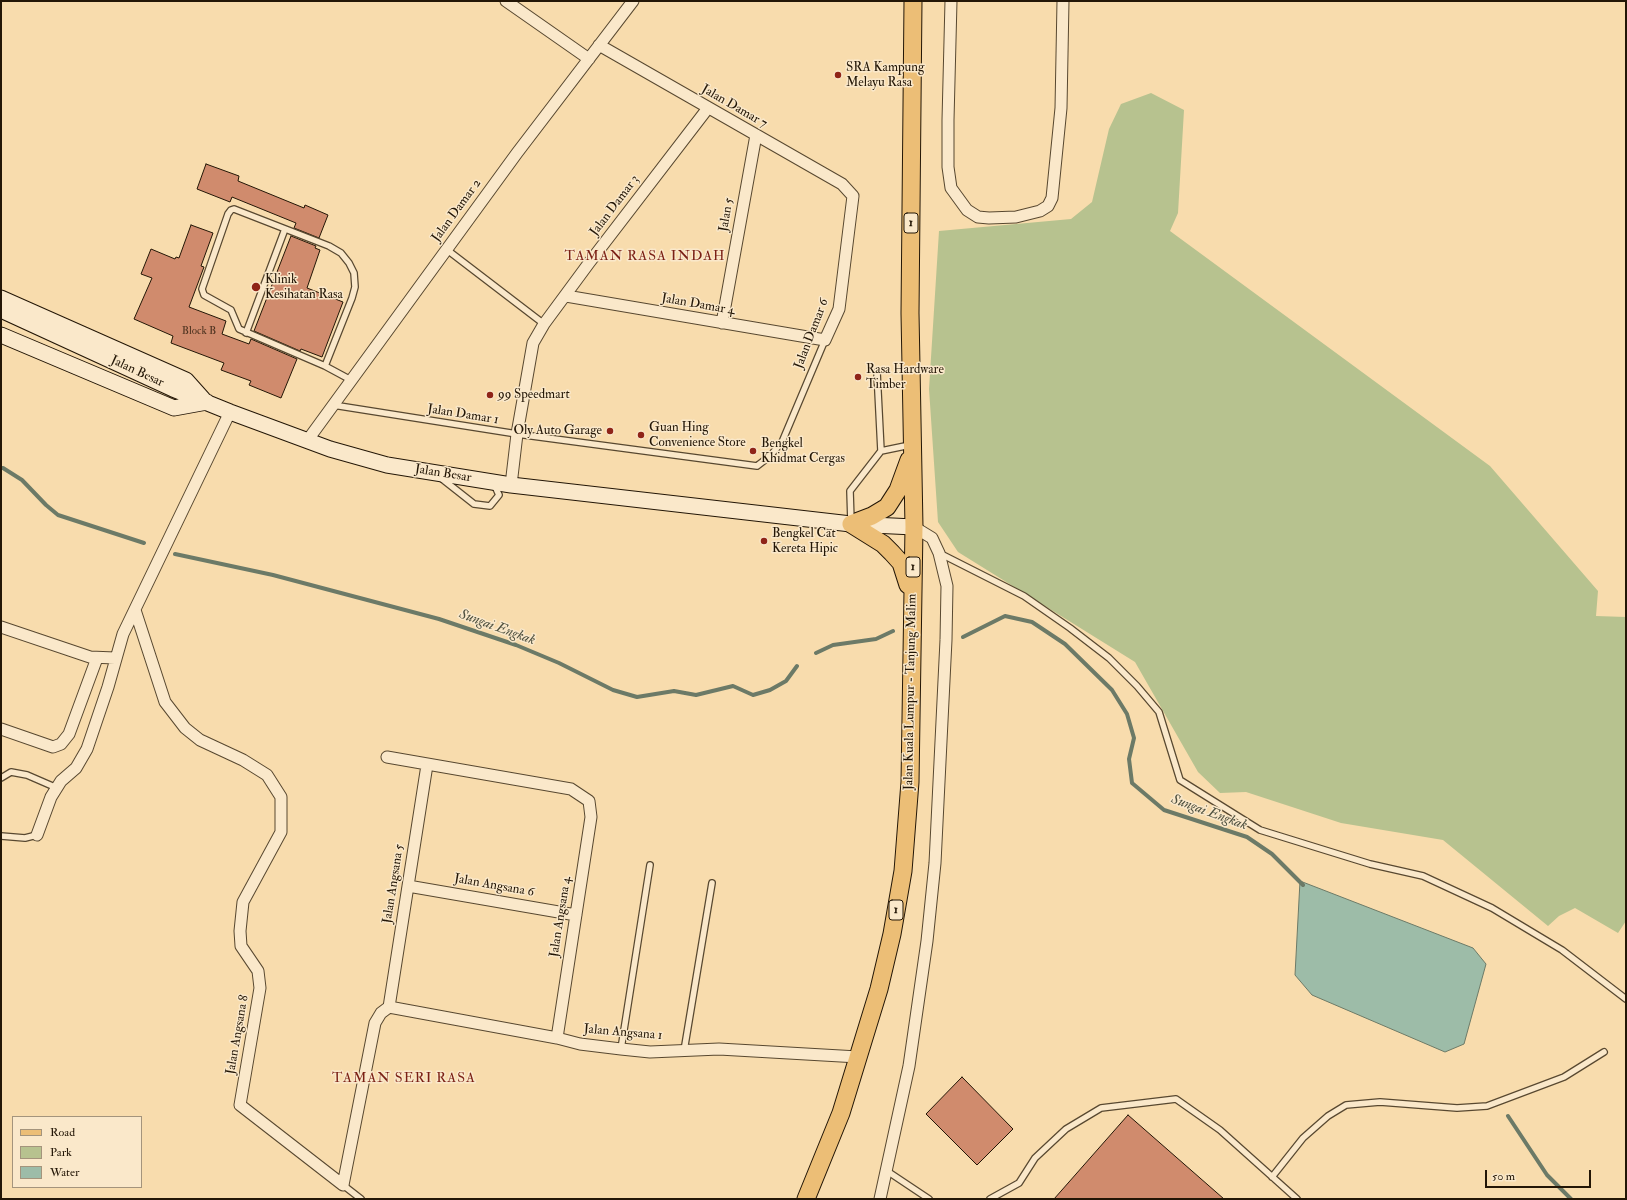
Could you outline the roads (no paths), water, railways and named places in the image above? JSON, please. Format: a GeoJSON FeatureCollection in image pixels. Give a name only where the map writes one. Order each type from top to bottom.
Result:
{"type":"FeatureCollection","features":[{"type":"Feature","properties":{"kind":"main road","name":"Jalan Kuala Lumpur - Tanjung Malim"},"geometry":{"type":"LineString","coordinates":[[806,1199],[841,1113],[879,989],[892,934],[903,871],[910,782],[914,527],[910,313],[913,1]]}},
{"type":"Feature","properties":{"kind":"main road"},"geometry":{"type":"LineString","coordinates":[[1,298],[186,380],[207,402]]}},
{"type":"Feature","properties":{"kind":"main road","name":"Jalan Besar"},"geometry":{"type":"LineString","coordinates":[[1,310],[230,412],[307,441],[387,465],[511,485],[851,524],[914,527]]}},
{"type":"Feature","properties":{"kind":"main road"},"geometry":{"type":"LineString","coordinates":[[1,335],[174,408],[207,402]]}},
{"type":"Feature","properties":{"kind":"main road"},"geometry":{"type":"LineString","coordinates":[[851,524],[872,516],[887,507],[898,490],[905,475],[913,445]]}},
{"type":"Feature","properties":{"kind":"main road"},"geometry":{"type":"LineString","coordinates":[[851,524],[883,544],[901,563],[913,607]]}},
{"type":"Feature","properties":{"kind":"street"},"geometry":{"type":"LineString","coordinates":[[506,1],[589,59]]}},
{"type":"Feature","properties":{"kind":"street","name":"Jalan Damar 2"},"geometry":{"type":"LineString","coordinates":[[307,441],[446,249],[633,1]]}},
{"type":"Feature","properties":{"kind":"street"},"geometry":{"type":"LineString","coordinates":[[951,1],[948,120],[948,167],[951,188],[967,210],[978,217],[989,218],[1016,217],[1040,212],[1048,206],[1052,198],[1061,108],[1063,1]]}},
{"type":"Feature","properties":{"kind":"street","name":"Jalan Damar 7"},"geometry":{"type":"LineString","coordinates":[[599,45],[842,184],[853,196]]}},
{"type":"Feature","properties":{"kind":"street","name":"Jalan Damar 3"},"geometry":{"type":"LineString","coordinates":[[511,485],[517,434],[533,343],[544,324],[708,108]]}},
{"type":"Feature","properties":{"kind":"street","name":"Jalan 5"},"geometry":{"type":"LineString","coordinates":[[722,323],[756,135]]}},
{"type":"Feature","properties":{"kind":"street","name":"Jalan Damar 6"},"geometry":{"type":"LineString","coordinates":[[825,340],[839,309],[853,196]]}},
{"type":"Feature","properties":{"kind":"street","name":"Jalan Damar 4"},"geometry":{"type":"LineString","coordinates":[[566,296],[825,340]]}},
{"type":"Feature","properties":{"kind":"street"},"geometry":{"type":"LineString","coordinates":[[37,835],[51,797],[61,781],[76,768],[87,749],[108,687],[123,634],[230,412]]}},
{"type":"Feature","properties":{"kind":"street"},"geometry":{"type":"LineString","coordinates":[[880,1199],[910,1058],[927,941],[935,862],[946,640],[947,586],[939,553],[932,538],[914,527]]}},
{"type":"Feature","properties":{"kind":"street","name":"Jalan Angsana 8"},"geometry":{"type":"LineString","coordinates":[[135,610],[165,702],[184,728],[200,740],[243,760],[267,775],[282,797],[281,832],[243,902],[240,931],[241,946],[258,971],[260,988],[240,1105],[344,1184]]}},
{"type":"Feature","properties":{"kind":"street"},"geometry":{"type":"LineString","coordinates":[[1,627],[97,658],[115,658]]}},
{"type":"Feature","properties":{"kind":"street"},"geometry":{"type":"LineString","coordinates":[[1,729],[53,747],[62,744],[69,734],[97,658]]}},
{"type":"Feature","properties":{"kind":"street"},"geometry":{"type":"LineString","coordinates":[[387,757],[428,765]]}},
{"type":"Feature","properties":{"kind":"street","name":"Jalan Angsana 4"},"geometry":{"type":"LineString","coordinates":[[428,765],[571,789],[589,801],[591,817],[557,1038]]}},
{"type":"Feature","properties":{"kind":"street","name":"Jalan Angsana 5"},"geometry":{"type":"LineString","coordinates":[[389,1007],[428,765]]}},
{"type":"Feature","properties":{"kind":"street","name":"Jalan Angsana 6"},"geometry":{"type":"LineString","coordinates":[[408,886],[576,915]]}},
{"type":"Feature","properties":{"kind":"street"},"geometry":{"type":"LineString","coordinates":[[344,1184],[374,1023],[380,1013],[389,1007]]}},
{"type":"Feature","properties":{"kind":"street","name":"Jalan Angsana 1"},"geometry":{"type":"LineString","coordinates":[[389,1007],[557,1038],[580,1044],[621,1049],[650,1052],[719,1049],[858,1057]]}},
{"type":"Feature","properties":{"kind":"lane"},"geometry":{"type":"LineString","coordinates":[[325,366],[352,298],[355,287],[354,273],[341,253],[329,246],[234,209],[228,214],[202,292],[231,310],[236,327],[246,333],[325,366],[351,380]]}},
{"type":"Feature","properties":{"kind":"lane"},"geometry":{"type":"LineString","coordinates":[[246,333],[285,229]]}},
{"type":"Feature","properties":{"kind":"lane"},"geometry":{"type":"LineString","coordinates":[[446,249],[544,324]]}},
{"type":"Feature","properties":{"kind":"lane","name":"Jalan Damar 6"},"geometry":{"type":"LineString","coordinates":[[757,466],[770,456],[782,442],[825,340]]}},
{"type":"Feature","properties":{"kind":"lane"},"geometry":{"type":"LineString","coordinates":[[851,524],[850,491],[880,451],[877,372]]}},
{"type":"Feature","properties":{"kind":"lane","name":"Jalan Damar 1"},"geometry":{"type":"LineString","coordinates":[[332,405],[517,434],[757,466]]}},
{"type":"Feature","properties":{"kind":"lane"},"geometry":{"type":"LineString","coordinates":[[880,451],[913,445]]}},
{"type":"Feature","properties":{"kind":"lane"},"geometry":{"type":"LineString","coordinates":[[435,473],[474,504],[490,506],[499,495],[494,482]]}},
{"type":"Feature","properties":{"kind":"lane"},"geometry":{"type":"LineString","coordinates":[[939,553],[1024,596],[1070,628],[1109,658],[1137,686],[1159,712],[1180,780],[1260,830],[1370,864],[1423,876],[1492,908],[1562,950],[1626,999]]}},
{"type":"Feature","properties":{"kind":"lane"},"geometry":{"type":"LineString","coordinates":[[1,778],[11,772],[27,775],[57,788]]}},
{"type":"Feature","properties":{"kind":"lane"},"geometry":{"type":"LineString","coordinates":[[1,836],[26,838],[37,835]]}},
{"type":"Feature","properties":{"kind":"lane"},"geometry":{"type":"LineString","coordinates":[[621,1049],[650,865]]}},
{"type":"Feature","properties":{"kind":"lane"},"geometry":{"type":"LineString","coordinates":[[684,1051],[712,883]]}},
{"type":"Feature","properties":{"kind":"lane"},"geometry":{"type":"LineString","coordinates":[[1272,1177],[1302,1138],[1328,1116],[1346,1105],[1380,1102],[1457,1108],[1487,1106],[1564,1077],[1604,1052]]}},
{"type":"Feature","properties":{"kind":"lane"},"geometry":{"type":"LineString","coordinates":[[990,1199],[1019,1183],[1035,1158],[1066,1129],[1101,1108],[1176,1099],[1220,1130],[1297,1199]]}},
{"type":"Feature","properties":{"kind":"lane"},"geometry":{"type":"LineString","coordinates":[[887,1171],[929,1199]]}},
{"type":"Feature","properties":{"kind":"lane"},"geometry":{"type":"LineString","coordinates":[[344,1184],[361,1199]]}},
{"type":"Feature","properties":{"kind":"water"},"geometry":{"type":"Polygon","coordinates":[[[1300,881],[1473,948],[1486,964],[1464,1044],[1445,1052],[1312,995],[1295,975],[1300,881]]]}},
{"type":"Feature","properties":{"kind":"waterway","name":"Sungai Engkak"},"geometry":{"type":"LineString","coordinates":[[1,468],[22,480],[58,515],[144,543]]}},
{"type":"Feature","properties":{"kind":"waterway","name":"Sungai Engkak"},"geometry":{"type":"LineString","coordinates":[[175,554],[273,575],[439,619],[516,645],[559,663],[613,690],[637,697],[674,691],[696,695],[733,686],[753,695],[770,690],[786,681],[797,666]]}},
{"type":"Feature","properties":{"kind":"waterway","name":"Sungai Engkak"},"geometry":{"type":"LineString","coordinates":[[963,637],[1005,616],[1032,622],[1065,644],[1112,690],[1127,714],[1134,738],[1129,759],[1132,783],[1164,810],[1247,837],[1272,854],[1303,885]]}},
{"type":"Feature","properties":{"kind":"waterway","name":"Sungai Engkak"},"geometry":{"type":"LineString","coordinates":[[816,653],[833,645],[876,639],[893,631]]}},
{"type":"Feature","properties":{"kind":"waterway","name":"Sungai Engkak"},"geometry":{"type":"LineString","coordinates":[[1508,1116],[1547,1175],[1571,1199]]}},
{"type":"Feature","properties":{"kind":"place","name":"SRA Kampung Melayu Rasa"},"geometry":{"type":"Point","coordinates":[838,75]}},
{"type":"Feature","properties":{"kind":"place","name":"Klinik Kesihatan Rasa"},"geometry":{"type":"Point","coordinates":[256,287]}},
{"type":"Feature","properties":{"kind":"place","name":"Rasa Hardware Timber"},"geometry":{"type":"Point","coordinates":[858,377]}},
{"type":"Feature","properties":{"kind":"place","name":"99 Speedmart"},"geometry":{"type":"Point","coordinates":[490,395]}},
{"type":"Feature","properties":{"kind":"place","name":"Oly Auto Garage"},"geometry":{"type":"Point","coordinates":[610,431]}},
{"type":"Feature","properties":{"kind":"place","name":"Guan Hing Convenience Store"},"geometry":{"type":"Point","coordinates":[641,435]}},
{"type":"Feature","properties":{"kind":"place","name":"Bengkel Khidmat Cergas"},"geometry":{"type":"Point","coordinates":[753,451]}},
{"type":"Feature","properties":{"kind":"place","name":"Bengkel Cat Kereta Hipic"},"geometry":{"type":"Point","coordinates":[764,541]}},
{"type":"Feature","properties":{"kind":"district","name":"TAMAN RASA INDAH"},"geometry":{"type":"Point","coordinates":[645,257]}},
{"type":"Feature","properties":{"kind":"district","name":"TAMAN SERI RASA"},"geometry":{"type":"Point","coordinates":[404,1079]}}]}
